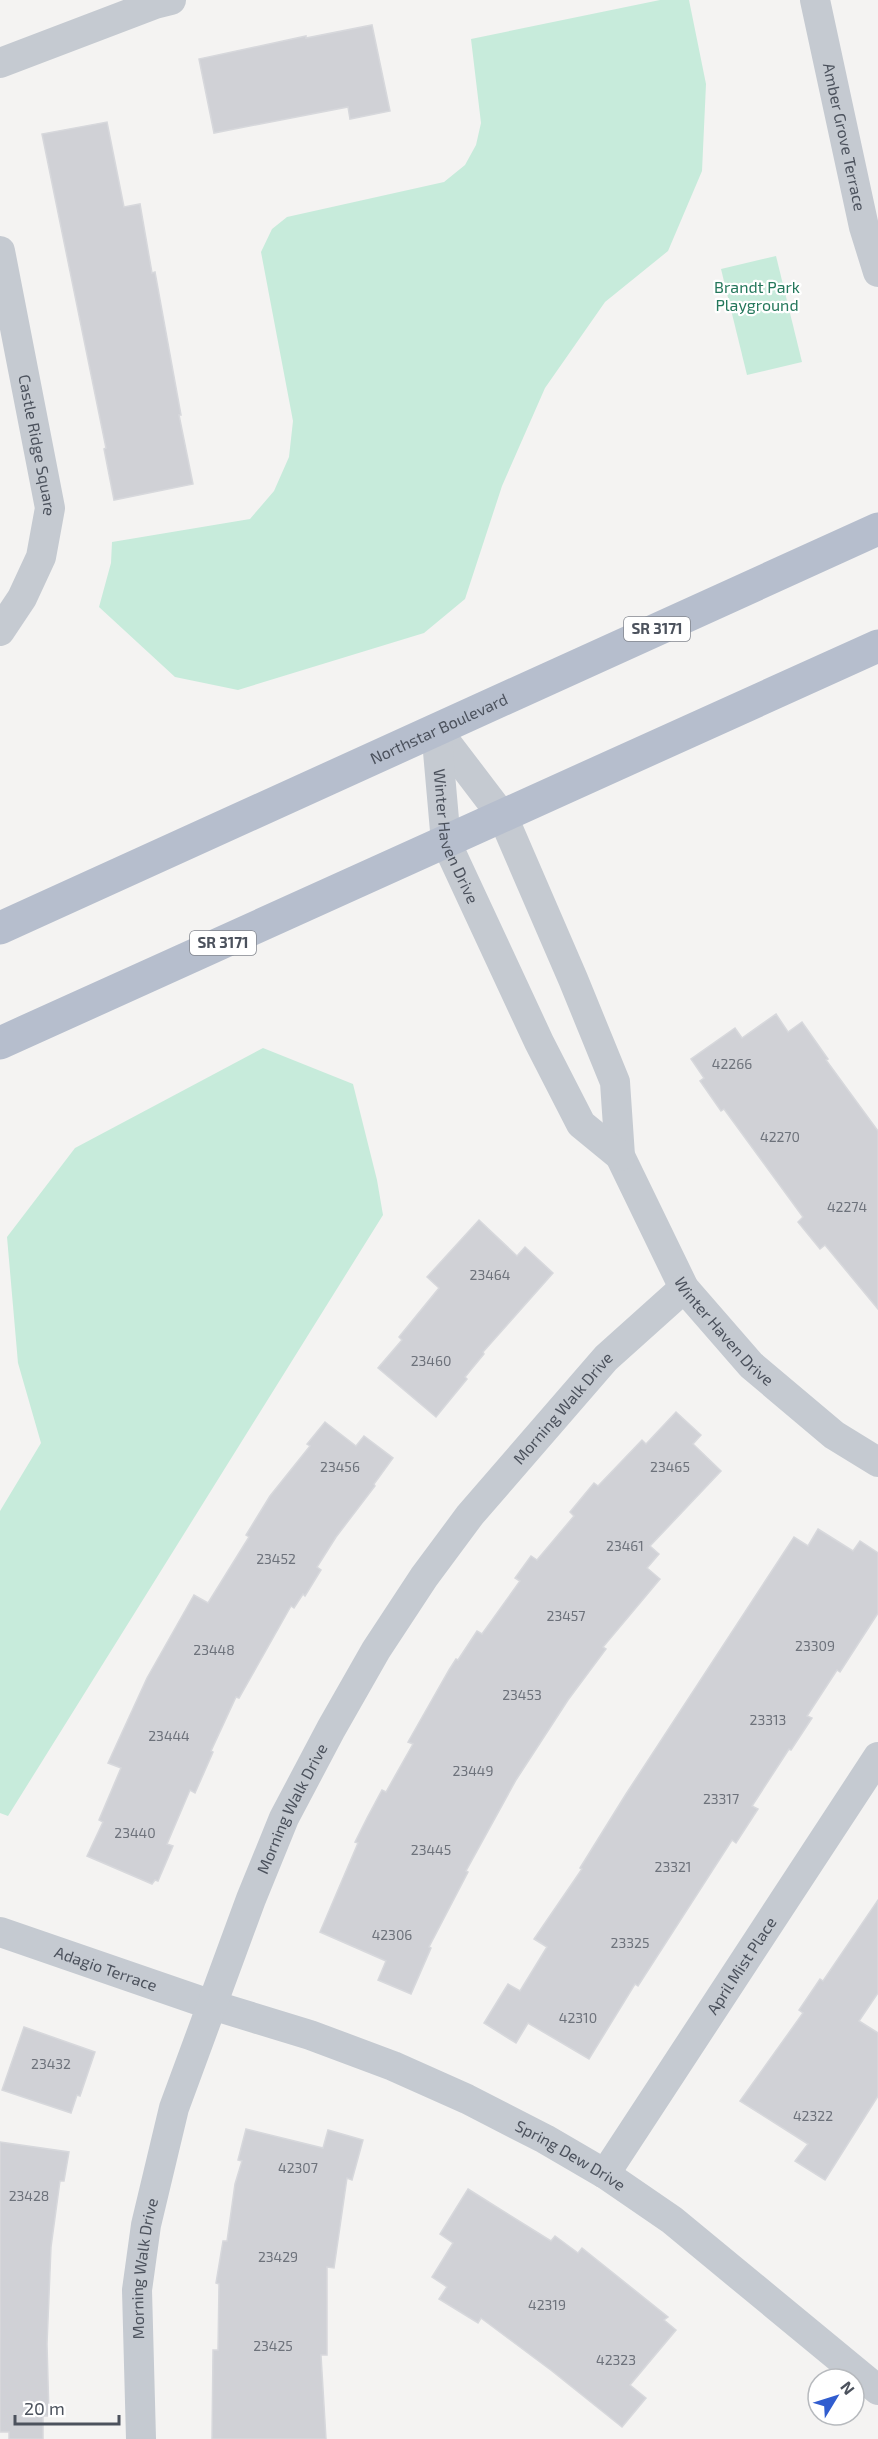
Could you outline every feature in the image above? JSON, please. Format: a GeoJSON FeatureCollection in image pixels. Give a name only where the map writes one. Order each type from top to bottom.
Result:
{"type":"FeatureCollection","features":[{"type":"Feature","properties":{"kind":"main road","name":"Northstar Boulevard"},"geometry":{"type":"LineString","coordinates":[[0,928],[878,530]]}},
{"type":"Feature","properties":{"kind":"main road","name":"SR 3171"},"geometry":{"type":"LineString","coordinates":[[0,1043],[878,646]]}},
{"type":"Feature","properties":{"kind":"street"},"geometry":{"type":"LineString","coordinates":[[0,63],[171,0]]}},
{"type":"Feature","properties":{"kind":"street","name":"Amber Grove Terrace"},"geometry":{"type":"LineString","coordinates":[[814,0],[864,227],[878,272]]}},
{"type":"Feature","properties":{"kind":"street","name":"Castle Ridge Square"},"geometry":{"type":"LineString","coordinates":[[0,251],[50,508],[41,557],[22,598],[0,631]]}},
{"type":"Feature","properties":{"kind":"street","name":"Winter Haven Drive"},"geometry":{"type":"LineString","coordinates":[[436,729],[503,817],[615,1082],[620,1156],[684,1288],[750,1365],[834,1435],[878,1462]]}},
{"type":"Feature","properties":{"kind":"street","name":"Winter Haven Drive"},"geometry":{"type":"LineString","coordinates":[[436,729],[446,842],[539,1042],[581,1124],[620,1156]]}},
{"type":"Feature","properties":{"kind":"street","name":"Morning Walk Drive"},"geometry":{"type":"LineString","coordinates":[[141,2439],[137,2290],[146,2225],[174,2109],[251,1899],[284,1818],[336,1719],[376,1650],[470,1515],[606,1358],[684,1288]]}},
{"type":"Feature","properties":{"kind":"street","name":"April Mist Place"},"geometry":{"type":"LineString","coordinates":[[605,2174],[878,1757]]}},
{"type":"Feature","properties":{"kind":"street","name":"Adagio Terrace"},"geometry":{"type":"LineString","coordinates":[[0,1932],[212,2006]]}},
{"type":"Feature","properties":{"kind":"street","name":"Spring Dew Drive"},"geometry":{"type":"LineString","coordinates":[[212,2006],[310,2035],[393,2066],[487,2109],[545,2139],[605,2174],[672,2220],[878,2391]]}},
{"type":"Feature","properties":{"kind":"green space"},"geometry":{"type":"Polygon","coordinates":[[[660,0],[689,0],[706,84],[702,171],[668,251],[605,302],[545,388],[502,486],[465,599],[424,633],[238,690],[175,677],[99,607],[111,563],[112,542],[250,519],[274,491],[289,457],[293,421],[261,252],[272,229],[287,217],[444,182],[465,165],[476,145],[481,123],[471,39],[660,0]]]}},
{"type":"Feature","properties":{"kind":"green space","name":"Brandt Park Playground"},"geometry":{"type":"Polygon","coordinates":[[[776,256],[802,362],[747,375],[721,269],[776,256]]]}},
{"type":"Feature","properties":{"kind":"green space"},"geometry":{"type":"Polygon","coordinates":[[[263,1048],[353,1084],[377,1180],[383,1215],[8,1816],[0,1813],[0,1511],[41,1443],[18,1363],[7,1237],[75,1148],[263,1048]]]}},
{"type":"Feature","properties":{"kind":"building"},"geometry":{"type":"Polygon","coordinates":[[[372,25],[390,111],[350,119],[348,107],[214,133],[199,59],[306,36],[306,38],[372,25]]]}},
{"type":"Feature","properties":{"kind":"building"},"geometry":{"type":"Polygon","coordinates":[[[107,122],[124,207],[140,204],[152,273],[155,272],[193,484],[114,500],[104,449],[106,448],[42,134],[107,122]]]}},
{"type":"Feature","properties":{"kind":"building"},"geometry":{"type":"Polygon","coordinates":[[[776,1014],[788,1032],[802,1022],[828,1059],[826,1060],[878,1131],[878,1309],[825,1245],[820,1249],[798,1222],[803,1217],[724,1109],[721,1111],[700,1081],[704,1078],[691,1059],[735,1028],[742,1038],[776,1014]]]}},
{"type":"Feature","properties":{"kind":"building"},"geometry":{"type":"Polygon","coordinates":[[[479,1220],[517,1256],[525,1247],[553,1273],[483,1352],[484,1354],[465,1377],[467,1379],[436,1417],[378,1368],[402,1340],[399,1337],[439,1288],[427,1277],[479,1220]]]}},
{"type":"Feature","properties":{"kind":"building"},"geometry":{"type":"Polygon","coordinates":[[[676,1412],[701,1435],[693,1444],[721,1471],[650,1546],[659,1554],[647,1568],[660,1579],[603,1647],[606,1649],[568,1700],[516,1780],[466,1871],[468,1872],[429,1947],[431,1948],[411,1994],[378,1980],[386,1961],[320,1932],[358,1843],[355,1842],[367,1818],[382,1790],[386,1792],[413,1744],[408,1742],[449,1670],[477,1631],[482,1634],[520,1581],[515,1578],[531,1556],[537,1560],[574,1516],[570,1512],[594,1483],[598,1486],[642,1440],[646,1444],[676,1412]]]}},
{"type":"Feature","properties":{"kind":"building"},"geometry":{"type":"Polygon","coordinates":[[[325,1422],[356,1446],[364,1436],[393,1458],[336,1537],[317,1567],[321,1570],[305,1596],[303,1594],[294,1608],[291,1606],[239,1698],[236,1697],[195,1793],[190,1790],[167,1844],[173,1846],[158,1881],[155,1880],[152,1884],[87,1856],[103,1822],[99,1820],[121,1768],[108,1763],[147,1678],[194,1595],[208,1603],[249,1537],[246,1535],[270,1496],[310,1446],[307,1444],[325,1422]]]}},
{"type":"Feature","properties":{"kind":"building"},"geometry":{"type":"Polygon","coordinates":[[[818,1529],[853,1551],[860,1541],[878,1553],[878,1613],[840,1672],[837,1670],[807,1716],[812,1718],[752,1806],[758,1809],[736,1843],[732,1840],[638,1986],[635,1984],[589,2059],[528,2023],[516,2043],[484,2023],[508,1984],[520,1991],[547,1947],[534,1939],[582,1869],[580,1868],[626,1794],[794,1537],[808,1546],[818,1529]]]}},
{"type":"Feature","properties":{"kind":"building"},"geometry":{"type":"Polygon","coordinates":[[[878,1900],[878,1993],[859,2021],[878,2033],[878,2096],[825,2180],[795,2161],[808,2144],[740,2101],[803,2013],[799,2010],[820,1979],[823,1981],[878,1900]]]}},
{"type":"Feature","properties":{"kind":"building"},"geometry":{"type":"Polygon","coordinates":[[[24,2027],[95,2052],[80,2096],[77,2095],[71,2113],[2,2090],[24,2027]]]}},
{"type":"Feature","properties":{"kind":"building"},"geometry":{"type":"Polygon","coordinates":[[[246,2129],[323,2148],[328,2130],[363,2140],[352,2180],[347,2178],[334,2268],[327,2267],[327,2355],[321,2355],[326,2439],[212,2439],[213,2350],[218,2350],[219,2284],[216,2283],[223,2241],[227,2241],[235,2184],[242,2161],[238,2160],[246,2129]]]}},
{"type":"Feature","properties":{"kind":"building"},"geometry":{"type":"Polygon","coordinates":[[[0,2142],[69,2152],[64,2181],[60,2181],[51,2247],[47,2344],[49,2416],[43,2416],[43,2439],[9,2439],[9,2432],[0,2432],[0,2142]]]}},
{"type":"Feature","properties":{"kind":"building"},"geometry":{"type":"Polygon","coordinates":[[[468,2189],[551,2241],[555,2236],[578,2253],[582,2248],[668,2317],[664,2320],[676,2330],[630,2385],[646,2398],[622,2427],[481,2318],[478,2323],[439,2299],[447,2287],[432,2277],[453,2243],[440,2234],[468,2189]]]}}]}
